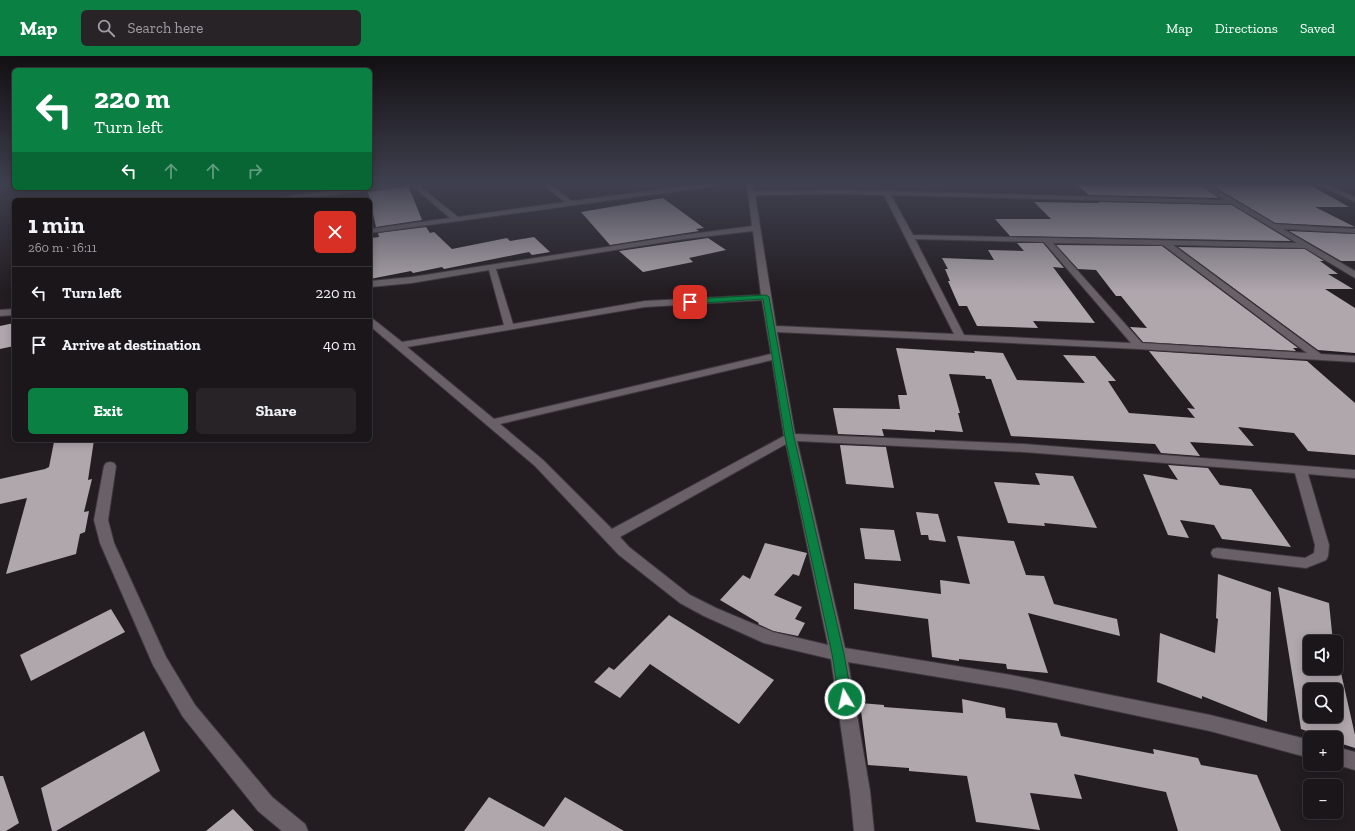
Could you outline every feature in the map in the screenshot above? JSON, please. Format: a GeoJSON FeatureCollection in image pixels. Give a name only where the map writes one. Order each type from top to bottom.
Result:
{"type":"FeatureCollection","features":[{"type":"Feature","properties":{"kind":"street"},"geometry":{"type":"LineString","coordinates":[[372,231],[456,220]]}},
{"type":"Feature","properties":{"kind":"street"},"geometry":{"type":"LineString","coordinates":[[756,220],[766,297],[790,437],[838,654],[860,790],[864,831]]}},
{"type":"Feature","properties":{"kind":"street"},"geometry":{"type":"LineString","coordinates":[[901,220],[960,337]]}},
{"type":"Feature","properties":{"kind":"street"},"geometry":{"type":"LineString","coordinates":[[1262,220],[1355,275]]}},
{"type":"Feature","properties":{"kind":"street"},"geometry":{"type":"LineString","coordinates":[[1272,226],[1355,231]]}},
{"type":"Feature","properties":{"kind":"street"},"geometry":{"type":"LineString","coordinates":[[372,284],[412,280],[660,241],[757,228]]}},
{"type":"Feature","properties":{"kind":"street"},"geometry":{"type":"LineString","coordinates":[[910,236],[1306,246]]}},
{"type":"Feature","properties":{"kind":"street"},"geometry":{"type":"LineString","coordinates":[[1047,240],[1139,346]]}},
{"type":"Feature","properties":{"kind":"street"},"geometry":{"type":"LineString","coordinates":[[1165,243],[1317,356]]}},
{"type":"Feature","properties":{"kind":"street"},"geometry":{"type":"LineString","coordinates":[[492,268],[509,326]]}},
{"type":"Feature","properties":{"kind":"street"},"geometry":{"type":"LineString","coordinates":[[398,346],[645,304],[766,297]]}},
{"type":"Feature","properties":{"kind":"street"},"geometry":{"type":"LineString","coordinates":[[0,313],[12,312]]}},
{"type":"Feature","properties":{"kind":"street"},"geometry":{"type":"LineString","coordinates":[[372,323],[539,463],[624,551],[685,598],[710,612],[770,638],[838,654],[1011,682],[1210,723],[1303,747]]}},
{"type":"Feature","properties":{"kind":"street"},"geometry":{"type":"LineString","coordinates":[[772,329],[1139,346],[1355,359]]}},
{"type":"Feature","properties":{"kind":"street"},"geometry":{"type":"LineString","coordinates":[[492,423],[776,356]]}},
{"type":"Feature","properties":{"kind":"street"},"geometry":{"type":"LineString","coordinates":[[611,536],[790,437],[1024,448],[1355,474]]}},
{"type":"Feature","properties":{"kind":"street"},"geometry":{"type":"LineString","coordinates":[[110,466],[101,520],[107,543],[159,660],[189,711],[266,804],[298,831]]}},
{"type":"Feature","properties":{"kind":"street"},"geometry":{"type":"LineString","coordinates":[[1218,553],[1306,563],[1321,556],[1322,545],[1301,470]]}},
{"type":"Feature","properties":{"kind":"street"},"geometry":{"type":"LineString","coordinates":[[1343,758],[1355,761]]}},
{"type":"Feature","properties":{"kind":"building"},"geometry":{"type":"Polygon","coordinates":[[[374,220],[421,220],[376,227],[374,220]]]}},
{"type":"Feature","properties":{"kind":"building"},"geometry":{"type":"Polygon","coordinates":[[[588,220],[693,220],[704,228],[696,229],[699,231],[610,245],[588,220]]]}},
{"type":"Feature","properties":{"kind":"building"},"geometry":{"type":"Polygon","coordinates":[[[996,220],[1257,220],[1291,241],[1010,236],[996,220]]]}},
{"type":"Feature","properties":{"kind":"building"},"geometry":{"type":"Polygon","coordinates":[[[1270,220],[1341,220],[1355,227],[1275,223],[1270,220]]]}},
{"type":"Feature","properties":{"kind":"building"},"geometry":{"type":"Polygon","coordinates":[[[426,227],[430,233],[434,232],[452,249],[507,238],[510,241],[534,237],[550,252],[532,255],[529,252],[444,269],[442,267],[413,273],[411,271],[372,279],[372,238],[379,237],[378,233],[426,227]]]}},
{"type":"Feature","properties":{"kind":"building"},"geometry":{"type":"Polygon","coordinates":[[[1289,231],[1355,234],[1355,261],[1341,261],[1289,231]]]}},
{"type":"Feature","properties":{"kind":"building"},"geometry":{"type":"Polygon","coordinates":[[[708,238],[726,250],[689,258],[693,262],[643,272],[619,251],[708,238]]]}},
{"type":"Feature","properties":{"kind":"building"},"geometry":{"type":"Polygon","coordinates":[[[1017,243],[1043,243],[1064,268],[1053,267],[1095,323],[1033,321],[1038,328],[977,326],[967,306],[959,306],[948,281],[950,281],[945,269],[948,269],[942,258],[994,260],[988,250],[1024,251],[1017,243]]]}},
{"type":"Feature","properties":{"kind":"building"},"geometry":{"type":"Polygon","coordinates":[[[1056,245],[1162,246],[1298,348],[1293,348],[1296,351],[1143,342],[1130,327],[1147,328],[1121,296],[1116,296],[1096,270],[1078,269],[1056,245]]]}},
{"type":"Feature","properties":{"kind":"building"},"geometry":{"type":"Polygon","coordinates":[[[1178,247],[1305,249],[1324,261],[1320,261],[1338,274],[1328,274],[1353,289],[1325,289],[1355,308],[1355,353],[1318,350],[1178,247]]]}},
{"type":"Feature","properties":{"kind":"building"},"geometry":{"type":"Polygon","coordinates":[[[12,323],[12,346],[0,349],[0,326],[12,323]]]}},
{"type":"Feature","properties":{"kind":"building"},"geometry":{"type":"Polygon","coordinates":[[[896,348],[975,353],[974,351],[1003,353],[1017,380],[1085,383],[1063,355],[1095,356],[1116,381],[1108,381],[1129,413],[1195,418],[1187,408],[1195,409],[1149,351],[1307,361],[1355,403],[1355,455],[1308,451],[1294,433],[1238,427],[1254,446],[1190,442],[1200,456],[1161,453],[1155,444],[1011,436],[991,379],[986,379],[985,376],[949,374],[960,413],[958,413],[963,432],[882,429],[884,436],[838,434],[833,408],[900,409],[898,395],[907,395],[896,348]]]}},
{"type":"Feature","properties":{"kind":"building"},"geometry":{"type":"Polygon","coordinates":[[[54,442],[94,442],[88,480],[92,479],[84,512],[89,511],[85,532],[80,534],[76,554],[6,574],[27,498],[0,504],[0,479],[49,467],[54,442]]]}},
{"type":"Feature","properties":{"kind":"building"},"geometry":{"type":"Polygon","coordinates":[[[840,445],[886,447],[894,488],[846,484],[840,445]]]}},
{"type":"Feature","properties":{"kind":"building"},"geometry":{"type":"Polygon","coordinates":[[[1168,465],[1208,468],[1220,485],[1251,489],[1291,547],[1222,539],[1214,525],[1180,520],[1189,538],[1168,535],[1143,474],[1178,480],[1168,465]]]}},
{"type":"Feature","properties":{"kind":"building"},"geometry":{"type":"Polygon","coordinates":[[[1035,473],[1073,476],[1097,528],[1044,523],[1045,526],[1008,523],[994,482],[1040,485],[1035,473]]]}},
{"type":"Feature","properties":{"kind":"building"},"geometry":{"type":"Polygon","coordinates":[[[916,512],[938,514],[946,542],[929,540],[928,535],[921,535],[916,512]]]}},
{"type":"Feature","properties":{"kind":"building"},"geometry":{"type":"Polygon","coordinates":[[[860,528],[894,530],[901,561],[865,559],[860,528]]]}},
{"type":"Feature","properties":{"kind":"building"},"geometry":{"type":"Polygon","coordinates":[[[957,536],[1014,541],[1026,575],[1044,576],[1054,604],[1117,619],[1120,636],[1028,613],[1048,673],[1007,669],[1006,664],[959,659],[959,661],[932,657],[928,619],[854,609],[854,583],[941,594],[940,580],[970,584],[957,536]]]}},
{"type":"Feature","properties":{"kind":"building"},"geometry":{"type":"Polygon","coordinates":[[[765,543],[807,553],[799,576],[793,574],[774,595],[802,607],[795,619],[805,623],[798,636],[773,631],[758,624],[759,623],[720,600],[743,575],[750,579],[765,543]]]}},
{"type":"Feature","properties":{"kind":"building"},"geometry":{"type":"Polygon","coordinates":[[[1218,574],[1271,592],[1267,722],[1202,696],[1202,699],[1157,682],[1160,633],[1215,653],[1218,619],[1216,618],[1218,574]]]}},
{"type":"Feature","properties":{"kind":"building"},"geometry":{"type":"Polygon","coordinates":[[[1278,587],[1329,603],[1332,635],[1303,635],[1303,675],[1341,675],[1355,735],[1355,748],[1343,744],[1343,731],[1307,731],[1301,729],[1278,587]]]}},
{"type":"Feature","properties":{"kind":"building"},"geometry":{"type":"Polygon","coordinates":[[[111,609],[125,632],[31,681],[20,655],[111,609]]]}},
{"type":"Feature","properties":{"kind":"building"},"geometry":{"type":"Polygon","coordinates":[[[669,615],[774,680],[739,724],[650,664],[620,698],[594,682],[609,667],[614,670],[669,615]]]}},
{"type":"Feature","properties":{"kind":"building"},"geometry":{"type":"Polygon","coordinates":[[[962,699],[1005,708],[1006,718],[1057,723],[1061,736],[1154,754],[1153,749],[1198,758],[1201,765],[1257,775],[1281,831],[1178,831],[1166,792],[1074,774],[1082,799],[1030,793],[1040,830],[976,822],[967,776],[909,771],[909,768],[868,765],[860,703],[884,705],[884,707],[963,713],[962,699]]]}},
{"type":"Feature","properties":{"kind":"building"},"geometry":{"type":"Polygon","coordinates":[[[144,731],[160,771],[56,831],[52,831],[41,788],[144,731]]]}},
{"type":"Feature","properties":{"kind":"building"},"geometry":{"type":"Polygon","coordinates":[[[0,776],[3,776],[19,823],[6,831],[0,831],[0,776]]]}},
{"type":"Feature","properties":{"kind":"building"},"geometry":{"type":"Polygon","coordinates":[[[489,797],[544,827],[565,797],[624,831],[464,831],[489,797]]]}},
{"type":"Feature","properties":{"kind":"building"},"geometry":{"type":"Polygon","coordinates":[[[233,809],[254,831],[206,831],[233,809]]]}},
{"type":"Feature","properties":{"kind":"route"},"geometry":{"type":"LineString","coordinates":[[690,302],[766,297],[790,437],[838,654],[845,699]]}}]}
